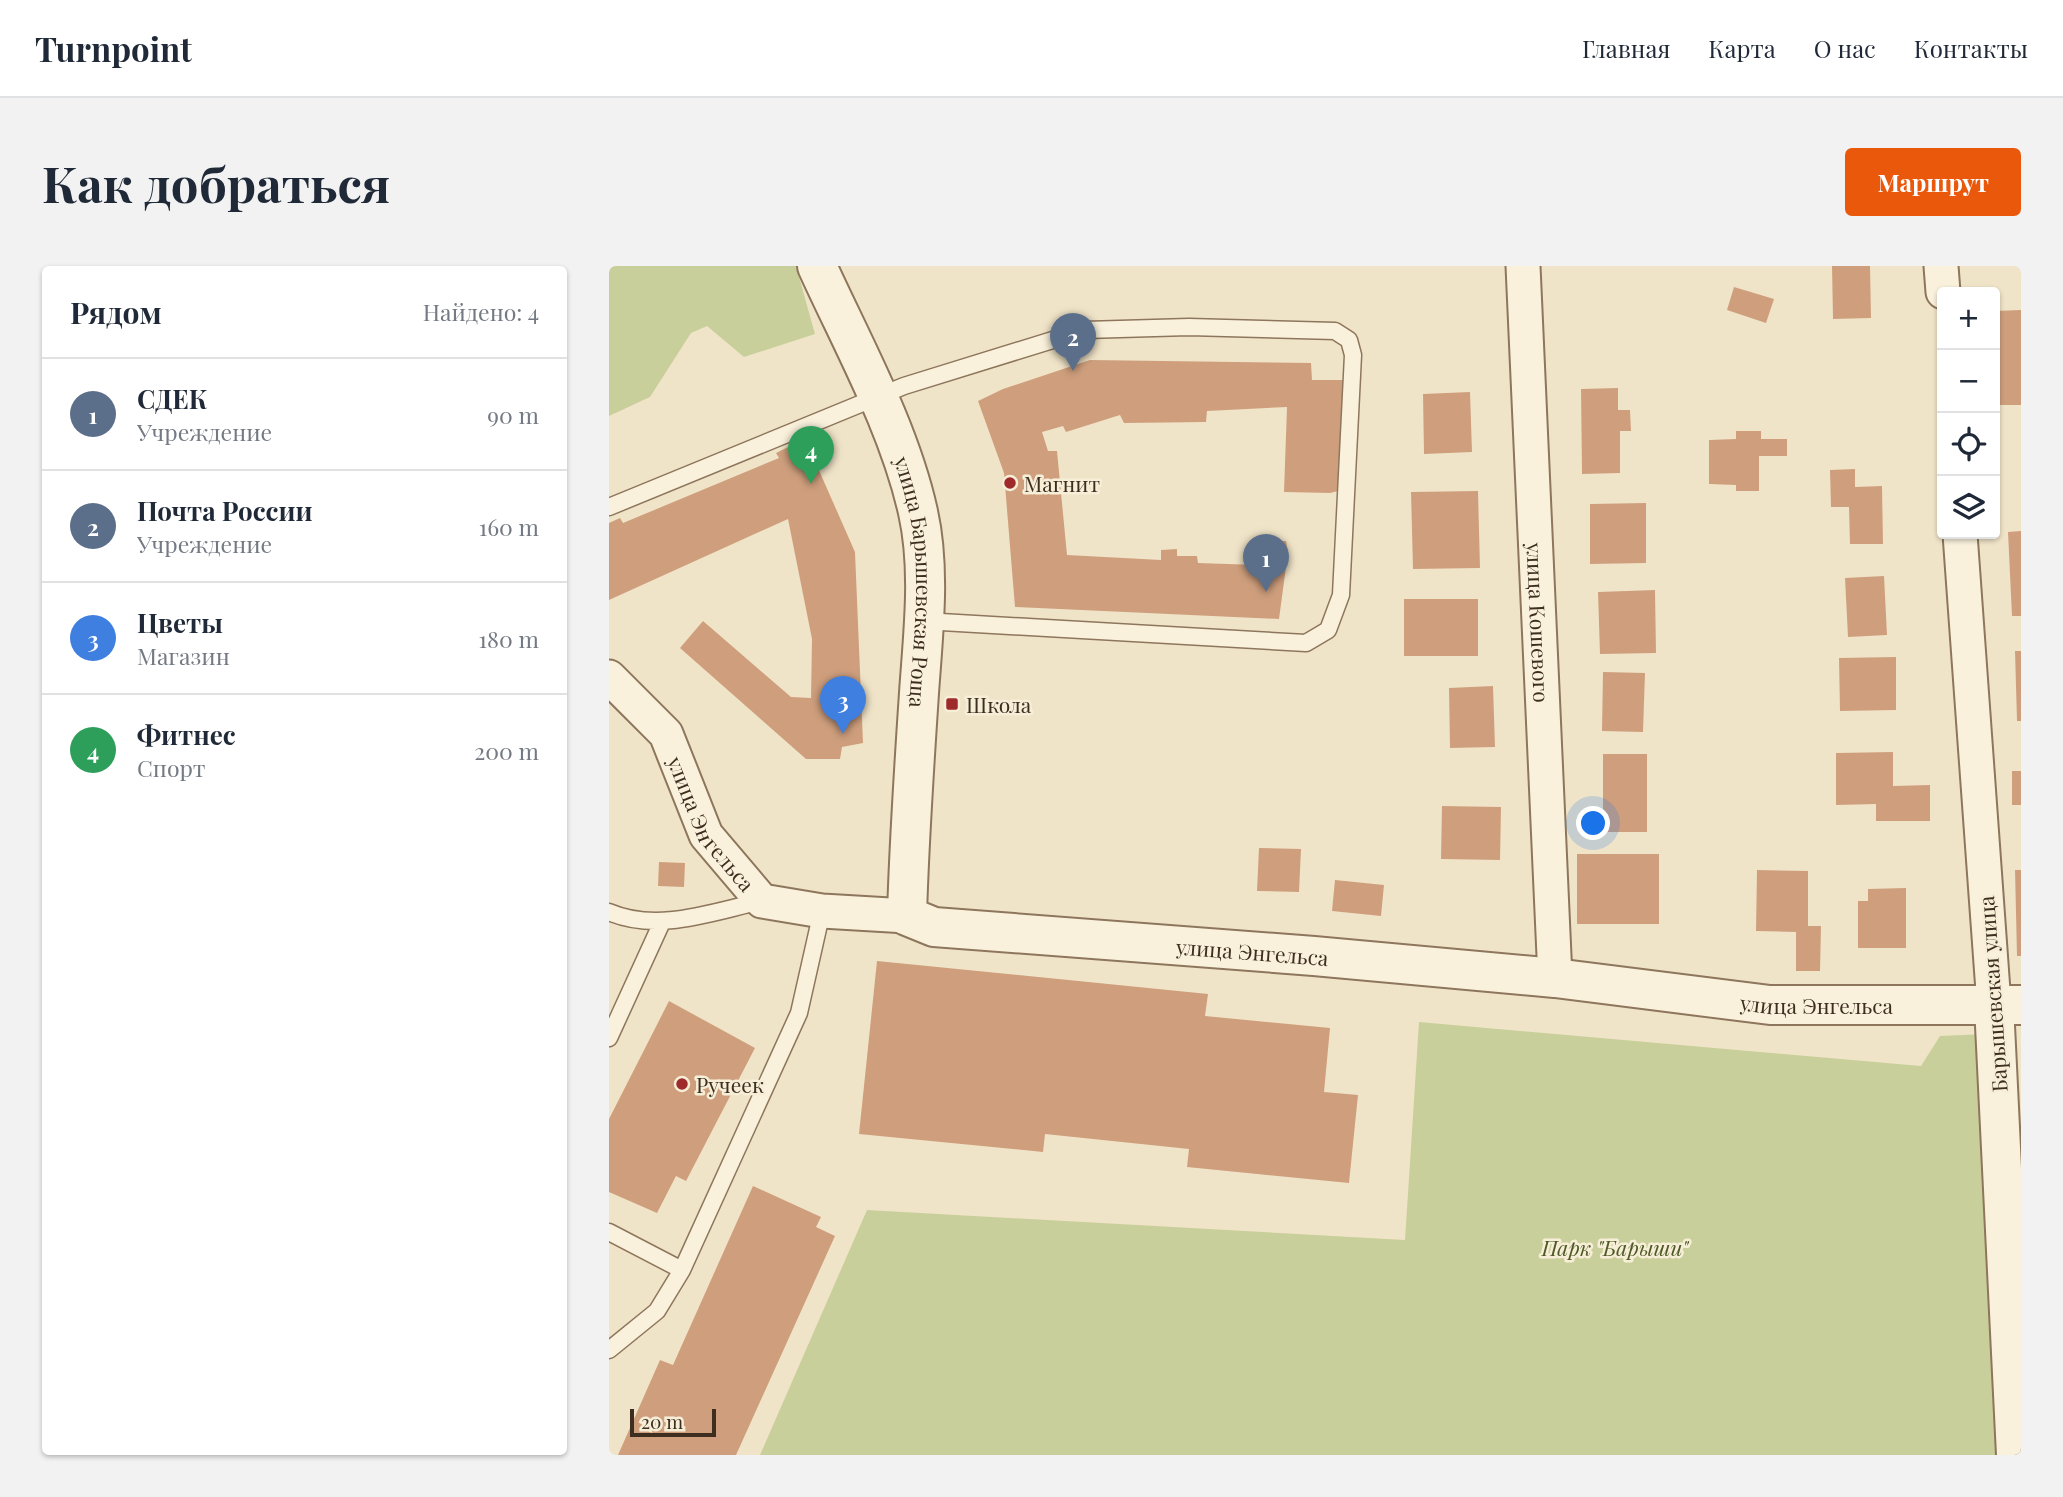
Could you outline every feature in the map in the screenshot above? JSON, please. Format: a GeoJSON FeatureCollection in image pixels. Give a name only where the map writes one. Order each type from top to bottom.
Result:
{"type":"FeatureCollection","features":[{"type":"Feature","properties":{"kind":"street","name":"улица Барышевская Роща"},"geometry":{"type":"LineString","coordinates":[[817,266],[897,446],[918,512],[923,556],[923,621],[909,827],[907,916]]}},
{"type":"Feature","properties":{"kind":"street","name":"улица Кошевого"},"geometry":{"type":"LineString","coordinates":[[1523,266],[1555,978]]}},
{"type":"Feature","properties":{"kind":"street"},"geometry":{"type":"LineString","coordinates":[[1941,266],[1943,287]]}},
{"type":"Feature","properties":{"kind":"street","name":"Барышевская улица"},"geometry":{"type":"LineString","coordinates":[[1961,539],[2008,1005],[2016,1455]]}},
{"type":"Feature","properties":{"kind":"street","name":"улица Энгельса"},"geometry":{"type":"LineString","coordinates":[[609,677],[666,734],[706,835],[762,901],[822,911],[907,916],[934,927],[1314,956],[1555,978],[1770,1005],[2008,1005]]}},
{"type":"Feature","properties":{"kind":"lane"},"geometry":{"type":"LineString","coordinates":[[609,507],[876,397],[983,360],[1085,330],[1189,327],[1335,331],[1349,340],[1353,355],[1341,595],[1328,630],[1306,643],[923,621]]}},
{"type":"Feature","properties":{"kind":"lane"},"geometry":{"type":"LineString","coordinates":[[609,912],[631,921],[662,922],[762,901]]}},
{"type":"Feature","properties":{"kind":"lane"},"geometry":{"type":"LineString","coordinates":[[609,1350],[657,1311],[682,1270],[799,1013],[822,911]]}},
{"type":"Feature","properties":{"kind":"lane"},"geometry":{"type":"LineString","coordinates":[[609,1038],[662,922]]}},
{"type":"Feature","properties":{"kind":"lane"},"geometry":{"type":"LineString","coordinates":[[609,1232],[682,1270]]}},
{"type":"Feature","properties":{"kind":"green space"},"geometry":{"type":"Polygon","coordinates":[[[609,266],[796,266],[815,334],[744,357],[707,326],[691,333],[650,397],[609,416],[609,266]]]}},
{"type":"Feature","properties":{"kind":"green space","name":"Парк \"Барыши\""},"geometry":{"type":"Polygon","coordinates":[[[1419,1022],[1921,1066],[1940,1036],[1986,1034],[2008,1455],[760,1455],[867,1210],[1405,1240],[1419,1022]]]}},
{"type":"Feature","properties":{"kind":"building"},"geometry":{"type":"Polygon","coordinates":[[[1832,266],[1870,266],[1871,318],[1833,319],[1832,266]]]}},
{"type":"Feature","properties":{"kind":"building"},"geometry":{"type":"Polygon","coordinates":[[[1734,287],[1774,299],[1766,323],[1727,310],[1734,287]]]}},
{"type":"Feature","properties":{"kind":"building"},"geometry":{"type":"Polygon","coordinates":[[[2021,310],[2021,405],[2000,405],[2000,311],[2021,310]]]}},
{"type":"Feature","properties":{"kind":"building"},"geometry":{"type":"Polygon","coordinates":[[[1090,360],[1311,363],[1312,380],[1346,380],[1342,490],[1330,493],[1284,492],[1287,407],[1207,411],[1206,422],[1124,423],[1120,415],[1066,432],[1063,426],[1042,432],[1048,451],[1057,451],[1067,555],[1161,560],[1161,550],[1177,549],[1177,556],[1197,556],[1198,563],[1257,565],[1256,542],[1286,541],[1288,552],[1279,619],[1015,607],[1004,473],[978,401],[1003,389],[1090,360]]]}},
{"type":"Feature","properties":{"kind":"building"},"geometry":{"type":"Polygon","coordinates":[[[1618,388],[1618,410],[1630,410],[1631,431],[1620,431],[1620,473],[1582,474],[1581,389],[1618,388]]]}},
{"type":"Feature","properties":{"kind":"building"},"geometry":{"type":"Polygon","coordinates":[[[1470,392],[1472,452],[1424,454],[1423,394],[1470,392]]]}},
{"type":"Feature","properties":{"kind":"building"},"geometry":{"type":"Polygon","coordinates":[[[1736,431],[1761,431],[1761,439],[1787,439],[1787,456],[1759,456],[1759,491],[1736,491],[1736,485],[1709,484],[1709,440],[1736,439],[1736,431]]]}},
{"type":"Feature","properties":{"kind":"building"},"geometry":{"type":"Polygon","coordinates":[[[788,447],[793,457],[810,450],[855,552],[863,743],[842,747],[840,759],[806,759],[680,648],[703,621],[791,697],[811,698],[812,639],[788,519],[609,600],[609,523],[620,518],[623,523],[779,458],[776,453],[788,447]]]}},
{"type":"Feature","properties":{"kind":"building"},"geometry":{"type":"Polygon","coordinates":[[[1855,469],[1855,487],[1882,486],[1883,544],[1850,544],[1849,507],[1831,507],[1830,470],[1855,469]]]}},
{"type":"Feature","properties":{"kind":"building"},"geometry":{"type":"Polygon","coordinates":[[[1478,491],[1480,568],[1413,569],[1411,492],[1478,491]]]}},
{"type":"Feature","properties":{"kind":"building"},"geometry":{"type":"Polygon","coordinates":[[[1646,503],[1646,563],[1590,564],[1590,504],[1646,503]]]}},
{"type":"Feature","properties":{"kind":"building"},"geometry":{"type":"Polygon","coordinates":[[[2021,531],[2021,616],[2012,616],[2008,532],[2021,531]]]}},
{"type":"Feature","properties":{"kind":"building"},"geometry":{"type":"Polygon","coordinates":[[[1884,576],[1887,635],[1848,637],[1845,578],[1884,576]]]}},
{"type":"Feature","properties":{"kind":"building"},"geometry":{"type":"Polygon","coordinates":[[[1655,590],[1656,653],[1600,654],[1598,592],[1655,590]]]}},
{"type":"Feature","properties":{"kind":"building"},"geometry":{"type":"Polygon","coordinates":[[[1404,599],[1478,599],[1478,656],[1404,656],[1404,599]]]}},
{"type":"Feature","properties":{"kind":"building"},"geometry":{"type":"Polygon","coordinates":[[[2015,651],[2021,651],[2021,721],[2017,721],[2015,651]]]}},
{"type":"Feature","properties":{"kind":"building"},"geometry":{"type":"Polygon","coordinates":[[[1896,657],[1896,710],[1840,711],[1839,658],[1896,657]]]}},
{"type":"Feature","properties":{"kind":"building"},"geometry":{"type":"Polygon","coordinates":[[[1603,672],[1645,673],[1643,732],[1602,731],[1603,672]]]}},
{"type":"Feature","properties":{"kind":"building"},"geometry":{"type":"Polygon","coordinates":[[[1493,686],[1495,747],[1450,748],[1449,688],[1493,686]]]}},
{"type":"Feature","properties":{"kind":"building"},"geometry":{"type":"Polygon","coordinates":[[[1893,752],[1893,786],[1930,785],[1930,821],[1876,821],[1876,804],[1836,805],[1836,753],[1893,752]]]}},
{"type":"Feature","properties":{"kind":"building"},"geometry":{"type":"Polygon","coordinates":[[[1603,754],[1647,754],[1647,832],[1603,832],[1603,754]]]}},
{"type":"Feature","properties":{"kind":"building"},"geometry":{"type":"Polygon","coordinates":[[[2012,771],[2021,771],[2021,805],[2012,805],[2012,771]]]}},
{"type":"Feature","properties":{"kind":"building"},"geometry":{"type":"Polygon","coordinates":[[[1442,806],[1501,807],[1500,860],[1441,859],[1442,806]]]}},
{"type":"Feature","properties":{"kind":"building"},"geometry":{"type":"Polygon","coordinates":[[[1259,848],[1301,849],[1299,892],[1257,891],[1259,848]]]}},
{"type":"Feature","properties":{"kind":"building"},"geometry":{"type":"Polygon","coordinates":[[[1577,854],[1659,854],[1659,924],[1577,924],[1577,854]]]}},
{"type":"Feature","properties":{"kind":"building"},"geometry":{"type":"Polygon","coordinates":[[[659,862],[685,863],[684,887],[658,886],[659,862]]]}},
{"type":"Feature","properties":{"kind":"building"},"geometry":{"type":"Polygon","coordinates":[[[1757,870],[1808,871],[1808,926],[1821,926],[1820,971],[1796,971],[1796,932],[1756,931],[1757,870]]]}},
{"type":"Feature","properties":{"kind":"building"},"geometry":{"type":"Polygon","coordinates":[[[2015,870],[2021,870],[2021,956],[2017,956],[2015,870]]]}},
{"type":"Feature","properties":{"kind":"building"},"geometry":{"type":"Polygon","coordinates":[[[1335,880],[1384,885],[1381,916],[1332,911],[1335,880]]]}},
{"type":"Feature","properties":{"kind":"building"},"geometry":{"type":"Polygon","coordinates":[[[1906,888],[1906,948],[1858,948],[1858,901],[1868,901],[1868,889],[1906,888]]]}},
{"type":"Feature","properties":{"kind":"building"},"geometry":{"type":"Polygon","coordinates":[[[877,961],[1208,994],[1205,1016],[1330,1028],[1324,1092],[1358,1095],[1349,1183],[1187,1167],[1189,1149],[1045,1134],[1043,1152],[859,1134],[877,961]]]}},
{"type":"Feature","properties":{"kind":"building","name":"Ручеек"},"geometry":{"type":"Polygon","coordinates":[[[669,1001],[755,1048],[686,1181],[676,1176],[657,1213],[609,1192],[609,1119],[669,1001]]]}},
{"type":"Feature","properties":{"kind":"building"},"geometry":{"type":"Polygon","coordinates":[[[753,1186],[821,1217],[816,1227],[835,1236],[736,1455],[618,1455],[660,1360],[673,1365],[753,1186]]]}},
{"type":"Feature","properties":{"kind":"place","name":"Почта России"},"geometry":{"type":"Point","coordinates":[1073,371]}},
{"type":"Feature","properties":{"kind":"place","name":"Магнит"},"geometry":{"type":"Point","coordinates":[1010,483]}},
{"type":"Feature","properties":{"kind":"place","name":"Фитнес"},"geometry":{"type":"Point","coordinates":[811,484]}},
{"type":"Feature","properties":{"kind":"place","name":"СДЕК"},"geometry":{"type":"Point","coordinates":[1266,592]}},
{"type":"Feature","properties":{"kind":"place","name":"Школа"},"geometry":{"type":"Point","coordinates":[952,704]}},
{"type":"Feature","properties":{"kind":"place","name":"Цветы"},"geometry":{"type":"Point","coordinates":[843,734]}},
{"type":"Feature","properties":{"kind":"place","name":"Ручеек"},"geometry":{"type":"Point","coordinates":[682,1084]}}]}
